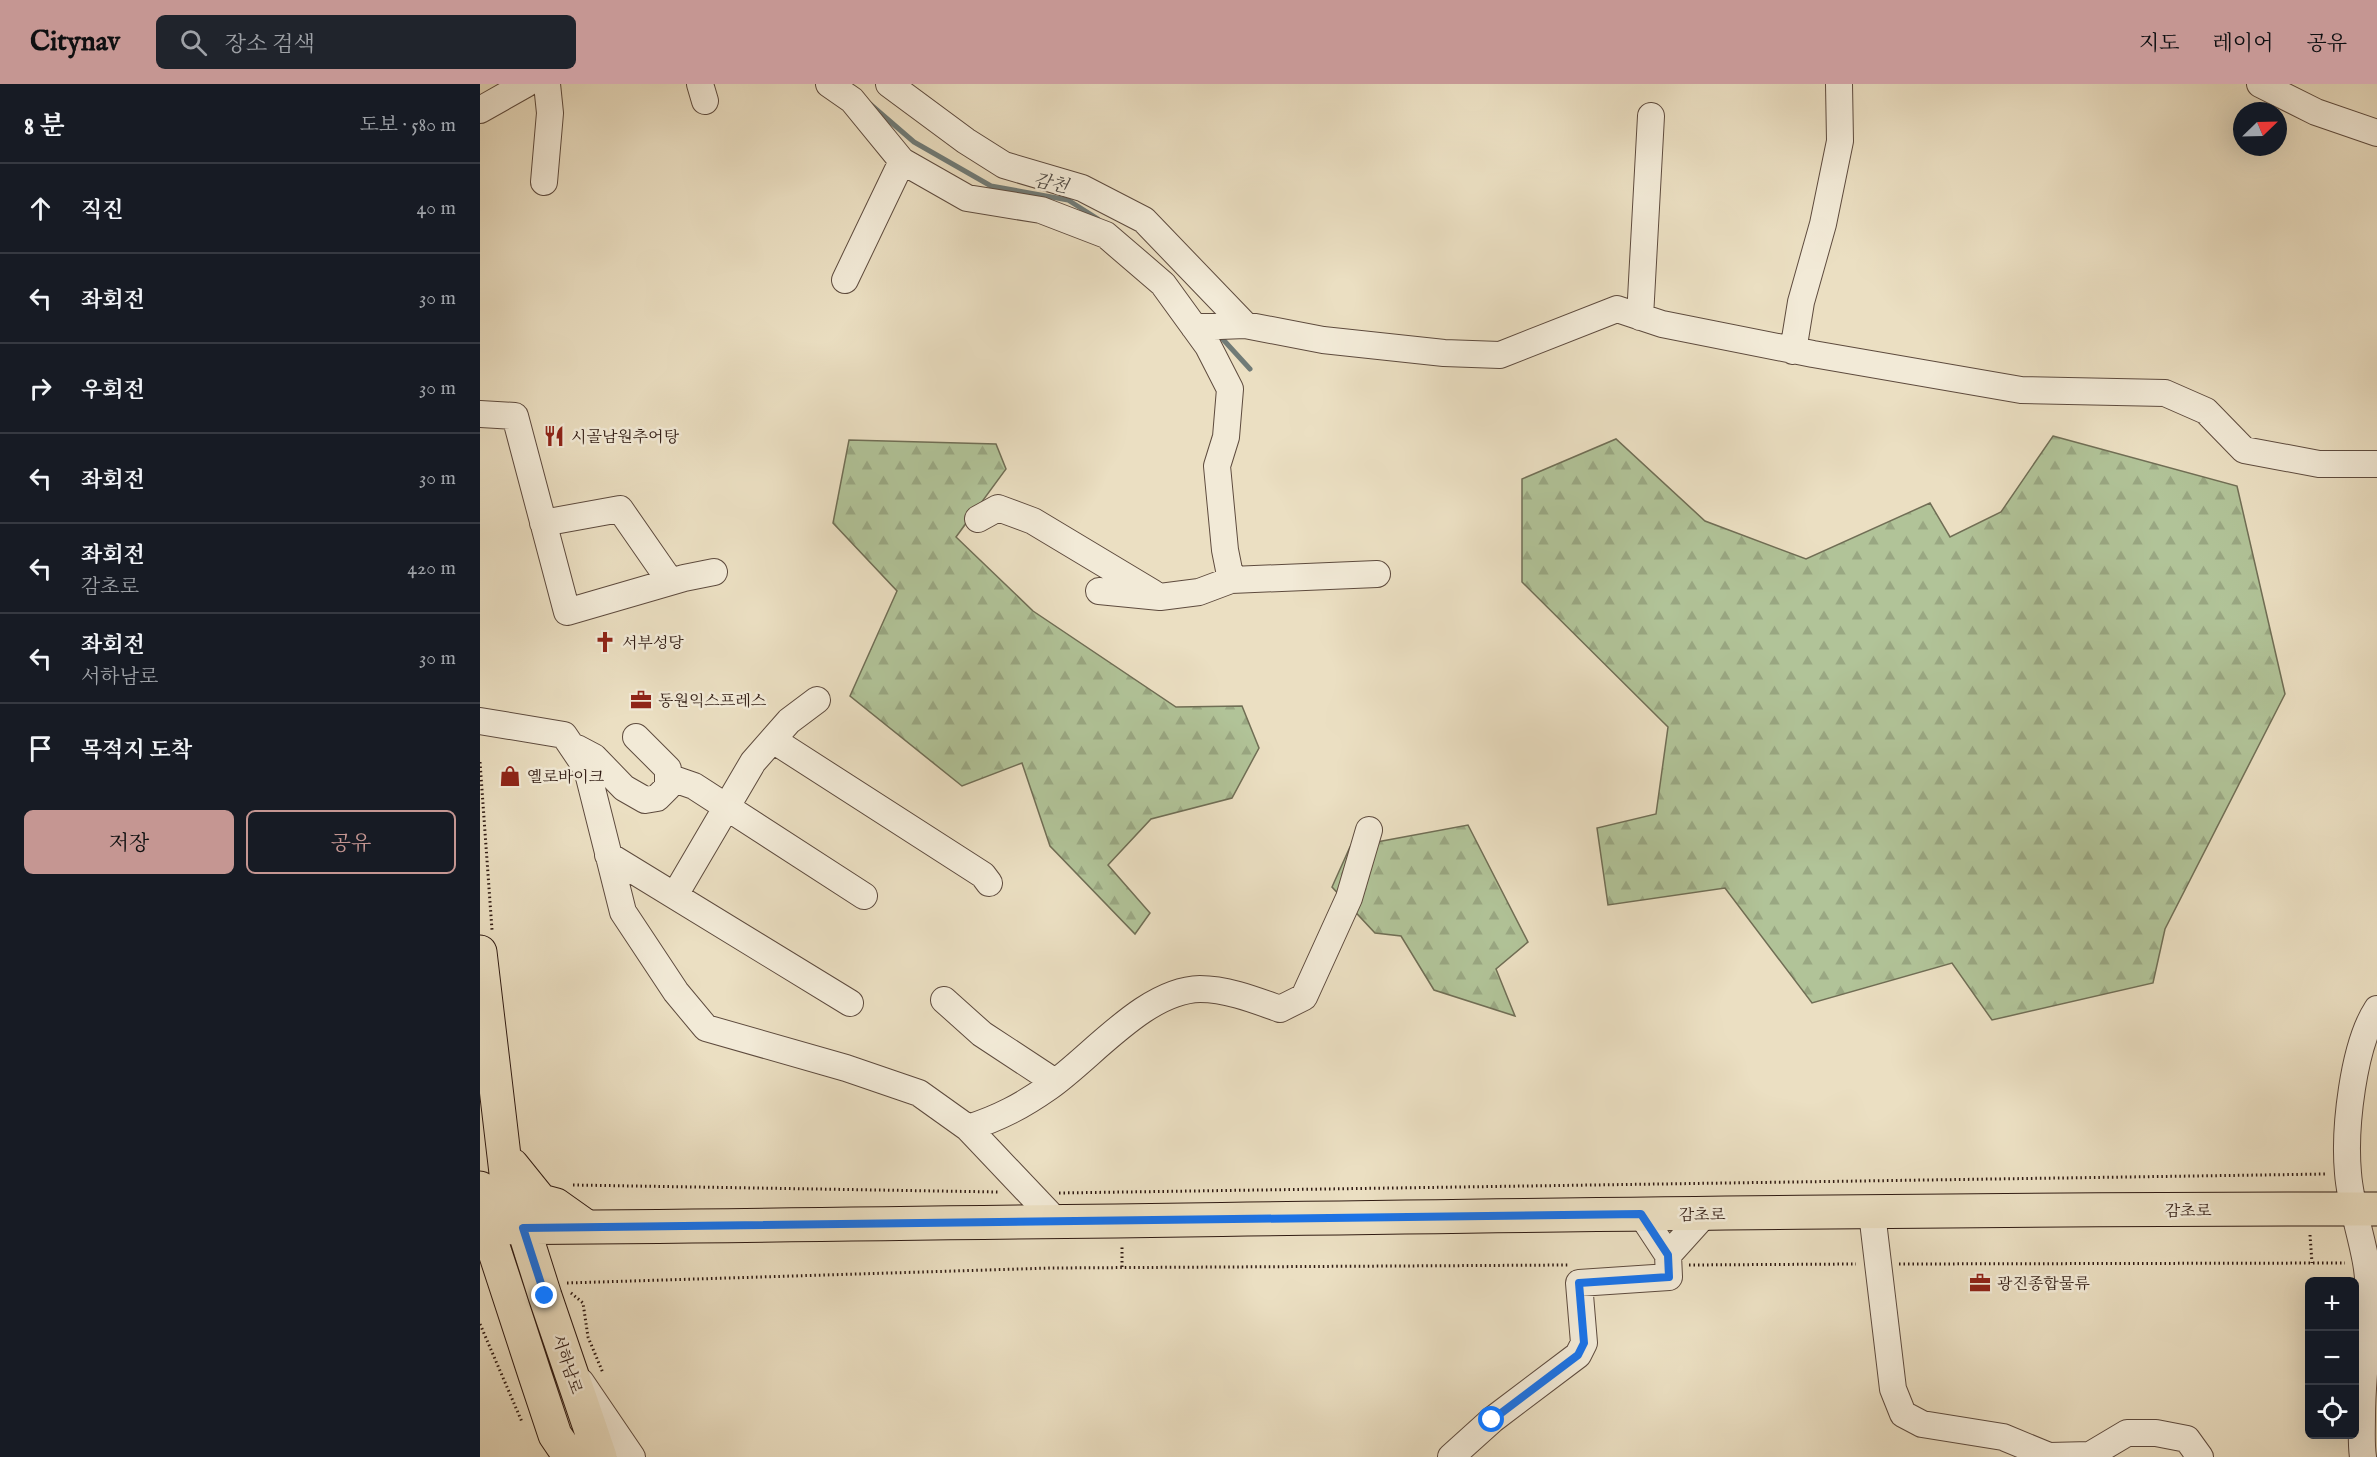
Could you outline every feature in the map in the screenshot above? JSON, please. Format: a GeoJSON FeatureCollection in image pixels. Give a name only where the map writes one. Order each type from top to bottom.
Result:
{"type":"FeatureCollection","features":[{"type":"Feature","properties":{"kind":"main road","name":"서하남로"},"geometry":{"type":"LineString","coordinates":[[480,952],[495,1131],[523,1228],[600,1457]]}},
{"type":"Feature","properties":{"kind":"main road"},"geometry":{"type":"LineString","coordinates":[[495,1131],[541,1201],[556,1205],[587,1227]]}},
{"type":"Feature","properties":{"kind":"main road"},"geometry":{"type":"LineString","coordinates":[[480,1188],[484,1228],[555,1434],[570,1457]]}},
{"type":"Feature","properties":{"kind":"main road","name":"감초로"},"geometry":{"type":"LineString","coordinates":[[484,1228],[1058,1223],[1641,1214],[2366,1209]]}},
{"type":"Feature","properties":{"kind":"street"},"geometry":{"type":"LineString","coordinates":[[480,110],[526,84]]}},
{"type":"Feature","properties":{"kind":"street"},"geometry":{"type":"LineString","coordinates":[[544,182],[550,113],[547,84]]}},
{"type":"Feature","properties":{"kind":"street"},"geometry":{"type":"LineString","coordinates":[[829,84],[852,100],[902,160],[967,198],[1041,210],[1106,235],[1163,284],[1196,327],[1230,389],[1226,437],[1217,466],[1225,550],[1231,580]]}},
{"type":"Feature","properties":{"kind":"street"},"geometry":{"type":"LineString","coordinates":[[889,84],[966,141],[1004,165],[1082,188],[1144,220],[1237,325]]}},
{"type":"Feature","properties":{"kind":"street"},"geometry":{"type":"LineString","coordinates":[[1794,351],[1801,302],[1823,224],[1840,141],[1839,84]]}},
{"type":"Feature","properties":{"kind":"street"},"geometry":{"type":"LineString","coordinates":[[2260,84],[2316,112],[2377,133]]}},
{"type":"Feature","properties":{"kind":"street"},"geometry":{"type":"LineString","coordinates":[[1640,317],[1651,116]]}},
{"type":"Feature","properties":{"kind":"street"},"geometry":{"type":"LineString","coordinates":[[845,280],[902,160]]}},
{"type":"Feature","properties":{"kind":"street"},"geometry":{"type":"LineString","coordinates":[[1196,327],[1237,325],[1323,340],[1444,353],[1500,355],[1617,309],[1662,324],[1794,351],[2021,390],[2165,393],[2206,411],[2244,450],[2319,464],[2377,464]]}},
{"type":"Feature","properties":{"kind":"street"},"geometry":{"type":"LineString","coordinates":[[480,414],[515,416],[567,612],[670,581],[714,572]]}},
{"type":"Feature","properties":{"kind":"street"},"geometry":{"type":"LineString","coordinates":[[978,519],[998,508],[1033,521],[1160,597]]}},
{"type":"Feature","properties":{"kind":"street"},"geometry":{"type":"LineString","coordinates":[[543,523],[620,509],[670,581]]}},
{"type":"Feature","properties":{"kind":"street"},"geometry":{"type":"LineString","coordinates":[[1099,591],[1160,597],[1199,592],[1231,580],[1377,574]]}},
{"type":"Feature","properties":{"kind":"street"},"geometry":{"type":"LineString","coordinates":[[675,895],[753,762],[789,721],[817,700]]}},
{"type":"Feature","properties":{"kind":"street"},"geometry":{"type":"LineString","coordinates":[[480,721],[564,735],[587,769],[623,912],[676,992],[706,1028],[846,1068],[919,1093],[968,1128],[1058,1223]]}},
{"type":"Feature","properties":{"kind":"street"},"geometry":{"type":"LineString","coordinates":[[571,745],[594,757],[624,788],[645,800],[657,798],[668,787],[668,769],[636,737]]}},
{"type":"Feature","properties":{"kind":"street"},"geometry":{"type":"LineString","coordinates":[[772,740],[983,875],[989,883]]}},
{"type":"Feature","properties":{"kind":"street"},"geometry":{"type":"LineString","coordinates":[[668,777],[694,786],[864,896]]}},
{"type":"Feature","properties":{"kind":"street"},"geometry":{"type":"LineString","coordinates":[[968,1128],[1002,1117],[1055,1082],[1131,1018],[1166,997],[1200,989],[1246,997],[1280,1009],[1304,997],[1348,898],[1369,830]]}},
{"type":"Feature","properties":{"kind":"street"},"geometry":{"type":"LineString","coordinates":[[608,855],[850,1004]]}},
{"type":"Feature","properties":{"kind":"street"},"geometry":{"type":"LineString","coordinates":[[944,1000],[982,1034],[1055,1082]]}},
{"type":"Feature","properties":{"kind":"street"},"geometry":{"type":"LineString","coordinates":[[2363,1457],[2362,1378],[2369,1292],[2366,1262],[2366,1209],[2348,1173],[2349,1105],[2362,1047],[2371,1019],[2377,1009]]}},
{"type":"Feature","properties":{"kind":"street"},"geometry":{"type":"LineString","coordinates":[[1872,1213],[1880,1264],[1893,1389],[1903,1414],[1922,1424],[2003,1437],[2049,1456],[2090,1455],[2127,1433],[2156,1433],[2187,1439],[2200,1457]]}},
{"type":"Feature","properties":{"kind":"street"},"geometry":{"type":"LineString","coordinates":[[1451,1457],[1492,1420],[1578,1355],[1584,1343],[1579,1283],[1669,1277],[1668,1260],[1641,1214]]}},
{"type":"Feature","properties":{"kind":"street"},"geometry":{"type":"LineString","coordinates":[[1668,1260],[1705,1214]]}},
{"type":"Feature","properties":{"kind":"street"},"geometry":{"type":"LineString","coordinates":[[569,1368],[590,1392],[632,1457]]}},
{"type":"Feature","properties":{"kind":"path"},"geometry":{"type":"LineString","coordinates":[[563,1185],[1029,1192],[2348,1173]]}},
{"type":"Feature","properties":{"kind":"path"},"geometry":{"type":"LineString","coordinates":[[1668,1260],[1880,1264],[2366,1262]]}},
{"type":"Feature","properties":{"kind":"path"},"geometry":{"type":"LineString","coordinates":[[558,1283],[1051,1268],[1573,1265]]}},
{"type":"Feature","properties":{"kind":"path"},"geometry":{"type":"LineString","coordinates":[[480,1324],[524,1426]]}},
{"type":"Feature","properties":{"kind":"green space"},"geometry":{"type":"Polygon","coordinates":[[[2053,436],[2237,486],[2285,694],[2165,929],[2153,983],[1992,1020],[1952,963],[1812,1003],[1725,888],[1608,905],[1597,828],[1656,814],[1668,727],[1522,582],[1522,479],[1616,439],[1705,521],[1806,559],[1930,503],[1950,537],[2001,512],[2053,436]]]}},
{"type":"Feature","properties":{"kind":"green space"},"geometry":{"type":"Polygon","coordinates":[[[849,440],[996,444],[1006,469],[956,537],[1033,611],[1176,707],[1242,706],[1259,748],[1232,798],[1151,819],[1108,865],[1150,913],[1135,934],[1050,846],[1022,763],[962,786],[850,696],[897,591],[833,523],[849,440]]]}},
{"type":"Feature","properties":{"kind":"green space"},"geometry":{"type":"Polygon","coordinates":[[[1468,825],[1528,942],[1496,969],[1515,1016],[1434,990],[1401,936],[1375,933],[1332,887],[1350,847],[1468,825]]]}},
{"type":"Feature","properties":{"kind":"waterway","name":"감천"},"geometry":{"type":"LineString","coordinates":[[870,104],[914,142],[991,186],[1068,200],[1098,219]]}},
{"type":"Feature","properties":{"kind":"waterway","name":"감천"},"geometry":{"type":"LineString","coordinates":[[1219,335],[1250,369]]}},
{"type":"Feature","properties":{"kind":"place","name":"시골남원추어탕"},"geometry":{"type":"Point","coordinates":[554,436]}},
{"type":"Feature","properties":{"kind":"place","name":"서부성당"},"geometry":{"type":"Point","coordinates":[605,642]}},
{"type":"Feature","properties":{"kind":"place","name":"동원익스프레스"},"geometry":{"type":"Point","coordinates":[641,700]}},
{"type":"Feature","properties":{"kind":"place","name":"옐로바이크"},"geometry":{"type":"Point","coordinates":[510,776]}},
{"type":"Feature","properties":{"kind":"place","name":"광진종합물류"},"geometry":{"type":"Point","coordinates":[1980,1283]}},
{"type":"Feature","properties":{"kind":"route"},"geometry":{"type":"LineString","coordinates":[[545,1296],[523,1228],[1641,1214],[1668,1255],[1669,1277],[1579,1283],[1584,1343],[1578,1355],[1492,1420]]}}]}
